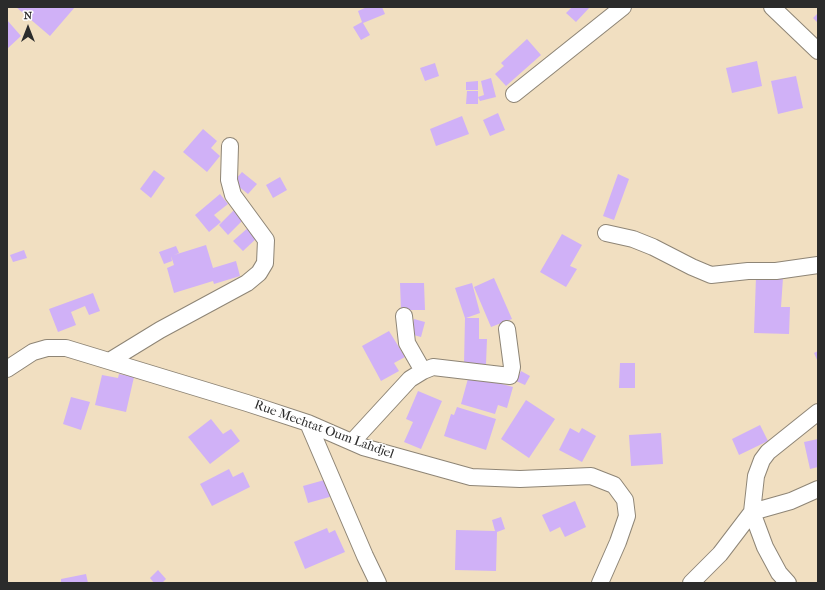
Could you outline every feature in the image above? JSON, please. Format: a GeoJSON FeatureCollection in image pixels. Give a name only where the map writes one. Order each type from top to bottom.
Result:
{"type":"FeatureCollection","features":[{"type":"Feature","properties":{"kind":"street"},"geometry":{"type":"LineString","coordinates":[[514,94],[623,7]]}},
{"type":"Feature","properties":{"kind":"street"},"geometry":{"type":"LineString","coordinates":[[772,7],[818,51]]}},
{"type":"Feature","properties":{"kind":"street"},"geometry":{"type":"LineString","coordinates":[[111,360],[160,330],[247,283],[259,273],[265,263],[266,240],[233,195],[229,180],[230,146]]}},
{"type":"Feature","properties":{"kind":"street"},"geometry":{"type":"LineString","coordinates":[[606,233],[633,239],[653,247],[692,268],[711,275],[748,271],[776,271],[818,265]]}},
{"type":"Feature","properties":{"kind":"street"},"geometry":{"type":"LineString","coordinates":[[404,316],[407,343],[423,371]]}},
{"type":"Feature","properties":{"kind":"street"},"geometry":{"type":"LineString","coordinates":[[352,442],[410,379],[423,371],[433,367],[510,376],[512,367],[507,329]]}},
{"type":"Feature","properties":{"kind":"street","name":"Rue Mechtat Oum Lahdjel"},"geometry":{"type":"LineString","coordinates":[[7,369],[34,352],[47,348],[66,348],[111,360],[308,424],[352,442],[471,477],[520,479],[591,476],[614,485],[625,500],[627,516],[618,542],[600,583]]}},
{"type":"Feature","properties":{"kind":"street"},"geometry":{"type":"LineString","coordinates":[[788,583],[779,573],[765,547],[752,512],[756,476],[762,460],[772,448],[818,412]]}},
{"type":"Feature","properties":{"kind":"street"},"geometry":{"type":"LineString","coordinates":[[308,424],[378,583]]}},
{"type":"Feature","properties":{"kind":"street"},"geometry":{"type":"LineString","coordinates":[[691,583],[720,554],[752,512],[791,501],[818,489]]}},
{"type":"Feature","properties":{"kind":"building"},"geometry":{"type":"Polygon","coordinates":[[[16,7],[75,7],[50,36],[16,7]]]}},
{"type":"Feature","properties":{"kind":"building"},"geometry":{"type":"Polygon","coordinates":[[[367,7],[382,7],[385,14],[363,23],[370,35],[361,40],[353,27],[362,22],[358,11],[367,7]]]}},
{"type":"Feature","properties":{"kind":"building"},"geometry":{"type":"Polygon","coordinates":[[[572,7],[590,7],[576,22],[566,13],[572,7]]]}},
{"type":"Feature","properties":{"kind":"building"},"geometry":{"type":"Polygon","coordinates":[[[818,13],[818,23],[813,18],[818,13]]]}},
{"type":"Feature","properties":{"kind":"building"},"geometry":{"type":"Polygon","coordinates":[[[7,20],[21,36],[7,49],[7,20]]]}},
{"type":"Feature","properties":{"kind":"building"},"geometry":{"type":"Polygon","coordinates":[[[527,39],[541,55],[506,86],[495,74],[504,66],[501,63],[527,39]]]}},
{"type":"Feature","properties":{"kind":"building"},"geometry":{"type":"Polygon","coordinates":[[[757,61],[762,86],[732,93],[726,68],[757,61]]]}},
{"type":"Feature","properties":{"kind":"building"},"geometry":{"type":"Polygon","coordinates":[[[435,63],[439,76],[425,81],[420,68],[435,63]]]}},
{"type":"Feature","properties":{"kind":"building"},"geometry":{"type":"Polygon","coordinates":[[[796,76],[803,108],[778,114],[771,81],[796,76]]]}},
{"type":"Feature","properties":{"kind":"building"},"geometry":{"type":"Polygon","coordinates":[[[491,78],[496,97],[480,101],[478,97],[484,95],[481,81],[491,78]]]}},
{"type":"Feature","properties":{"kind":"building"},"geometry":{"type":"Polygon","coordinates":[[[478,81],[478,90],[466,90],[466,82],[478,81]]]}},
{"type":"Feature","properties":{"kind":"building"},"geometry":{"type":"Polygon","coordinates":[[[467,91],[478,91],[478,104],[466,104],[467,91]]]}},
{"type":"Feature","properties":{"kind":"building"},"geometry":{"type":"Polygon","coordinates":[[[498,113],[505,130],[490,136],[483,120],[498,113]]]}},
{"type":"Feature","properties":{"kind":"building"},"geometry":{"type":"Polygon","coordinates":[[[462,116],[469,134],[436,146],[430,129],[462,116]]]}},
{"type":"Feature","properties":{"kind":"building"},"geometry":{"type":"Polygon","coordinates":[[[203,129],[217,141],[211,148],[220,156],[207,172],[183,152],[203,129]]]}},
{"type":"Feature","properties":{"kind":"building"},"geometry":{"type":"Polygon","coordinates":[[[154,170],[165,178],[151,198],[140,189],[154,170]]]}},
{"type":"Feature","properties":{"kind":"building"},"geometry":{"type":"Polygon","coordinates":[[[242,172],[257,184],[248,194],[233,182],[242,172]]]}},
{"type":"Feature","properties":{"kind":"building"},"geometry":{"type":"Polygon","coordinates":[[[618,174],[629,179],[614,220],[603,216],[618,174]]]}},
{"type":"Feature","properties":{"kind":"building"},"geometry":{"type":"Polygon","coordinates":[[[280,177],[287,190],[273,198],[266,185],[280,177]]]}},
{"type":"Feature","properties":{"kind":"building"},"geometry":{"type":"Polygon","coordinates":[[[220,194],[228,204],[214,215],[221,222],[209,232],[195,215],[220,194]]]}},
{"type":"Feature","properties":{"kind":"building"},"geometry":{"type":"Polygon","coordinates":[[[234,210],[244,219],[228,235],[219,225],[234,210]]]}},
{"type":"Feature","properties":{"kind":"building"},"geometry":{"type":"Polygon","coordinates":[[[249,227],[258,237],[243,251],[233,241],[249,227]]]}},
{"type":"Feature","properties":{"kind":"building"},"geometry":{"type":"Polygon","coordinates":[[[562,234],[582,245],[570,266],[577,269],[566,287],[540,272],[562,234]]]}},
{"type":"Feature","properties":{"kind":"building"},"geometry":{"type":"Polygon","coordinates":[[[206,245],[213,268],[236,261],[240,276],[214,284],[213,281],[174,293],[167,268],[174,265],[171,256],[172,261],[164,264],[159,252],[176,246],[179,253],[174,255],[206,245]]]}},
{"type":"Feature","properties":{"kind":"building"},"geometry":{"type":"Polygon","coordinates":[[[24,250],[27,258],[13,262],[10,255],[24,250]]]}},
{"type":"Feature","properties":{"kind":"building"},"geometry":{"type":"Polygon","coordinates":[[[756,277],[783,278],[781,307],[790,307],[789,334],[754,333],[756,277]]]}},
{"type":"Feature","properties":{"kind":"building"},"geometry":{"type":"Polygon","coordinates":[[[494,278],[512,319],[491,327],[474,287],[494,278]]]}},
{"type":"Feature","properties":{"kind":"building"},"geometry":{"type":"Polygon","coordinates":[[[400,283],[424,283],[425,310],[401,310],[400,283]]]}},
{"type":"Feature","properties":{"kind":"building"},"geometry":{"type":"Polygon","coordinates":[[[472,283],[480,313],[466,318],[479,318],[479,339],[487,339],[486,364],[464,364],[465,318],[455,288],[472,283]]]}},
{"type":"Feature","properties":{"kind":"building"},"geometry":{"type":"Polygon","coordinates":[[[93,293],[100,311],[89,315],[85,306],[71,312],[76,325],[58,332],[49,309],[93,293]]]}},
{"type":"Feature","properties":{"kind":"building"},"geometry":{"type":"Polygon","coordinates":[[[414,319],[425,322],[421,337],[410,334],[414,319]]]}},
{"type":"Feature","properties":{"kind":"building"},"geometry":{"type":"Polygon","coordinates":[[[389,331],[405,357],[394,363],[399,371],[381,381],[362,346],[389,331]]]}},
{"type":"Feature","properties":{"kind":"building"},"geometry":{"type":"Polygon","coordinates":[[[818,351],[818,362],[814,353],[818,351]]]}},
{"type":"Feature","properties":{"kind":"building"},"geometry":{"type":"Polygon","coordinates":[[[620,363],[635,363],[635,388],[619,388],[620,363]]]}},
{"type":"Feature","properties":{"kind":"building"},"geometry":{"type":"Polygon","coordinates":[[[521,371],[530,376],[525,385],[516,381],[521,371]]]}},
{"type":"Feature","properties":{"kind":"building"},"geometry":{"type":"Polygon","coordinates":[[[119,374],[134,377],[126,412],[95,405],[102,375],[118,378],[119,374]]]}},
{"type":"Feature","properties":{"kind":"building"},"geometry":{"type":"Polygon","coordinates":[[[469,375],[513,387],[507,408],[498,405],[495,414],[461,404],[469,375]]]}},
{"type":"Feature","properties":{"kind":"building"},"geometry":{"type":"Polygon","coordinates":[[[418,391],[442,401],[421,449],[404,442],[413,422],[406,419],[418,391]]]}},
{"type":"Feature","properties":{"kind":"building"},"geometry":{"type":"Polygon","coordinates":[[[71,397],[90,402],[81,430],[63,424],[71,397]]]}},
{"type":"Feature","properties":{"kind":"building"},"geometry":{"type":"Polygon","coordinates":[[[526,400],[555,419],[529,458],[501,439],[526,400]]]}},
{"type":"Feature","properties":{"kind":"building"},"geometry":{"type":"Polygon","coordinates":[[[457,407],[496,419],[486,450],[444,436],[451,414],[454,415],[457,407]]]}},
{"type":"Feature","properties":{"kind":"building"},"geometry":{"type":"Polygon","coordinates":[[[211,419],[223,434],[231,429],[240,441],[210,464],[188,437],[211,419]]]}},
{"type":"Feature","properties":{"kind":"building"},"geometry":{"type":"Polygon","coordinates":[[[760,425],[768,441],[739,455],[732,439],[760,425]]]}},
{"type":"Feature","properties":{"kind":"building"},"geometry":{"type":"Polygon","coordinates":[[[570,428],[579,433],[582,428],[596,436],[582,462],[559,450],[570,428]]]}},
{"type":"Feature","properties":{"kind":"building"},"geometry":{"type":"Polygon","coordinates":[[[661,433],[663,464],[631,466],[629,435],[661,433]]]}},
{"type":"Feature","properties":{"kind":"building"},"geometry":{"type":"Polygon","coordinates":[[[818,439],[818,467],[810,469],[804,442],[818,439]]]}},
{"type":"Feature","properties":{"kind":"building"},"geometry":{"type":"Polygon","coordinates":[[[229,469],[233,477],[243,472],[250,487],[212,506],[200,484],[229,469]]]}},
{"type":"Feature","properties":{"kind":"building"},"geometry":{"type":"Polygon","coordinates":[[[328,479],[333,496],[308,503],[303,486],[328,479]]]}},
{"type":"Feature","properties":{"kind":"building"},"geometry":{"type":"Polygon","coordinates":[[[575,501],[586,527],[565,537],[560,527],[550,532],[542,515],[575,501]]]}},
{"type":"Feature","properties":{"kind":"building"},"geometry":{"type":"Polygon","coordinates":[[[501,517],[505,529],[497,532],[496,571],[455,570],[456,530],[495,531],[492,520],[501,517]]]}},
{"type":"Feature","properties":{"kind":"building"},"geometry":{"type":"Polygon","coordinates":[[[327,528],[329,533],[335,530],[345,552],[305,569],[294,542],[327,528]]]}},
{"type":"Feature","properties":{"kind":"building"},"geometry":{"type":"Polygon","coordinates":[[[158,570],[166,579],[162,583],[154,583],[150,578],[158,570]]]}},
{"type":"Feature","properties":{"kind":"building"},"geometry":{"type":"Polygon","coordinates":[[[86,574],[88,583],[61,583],[61,579],[86,574]]]}}]}
